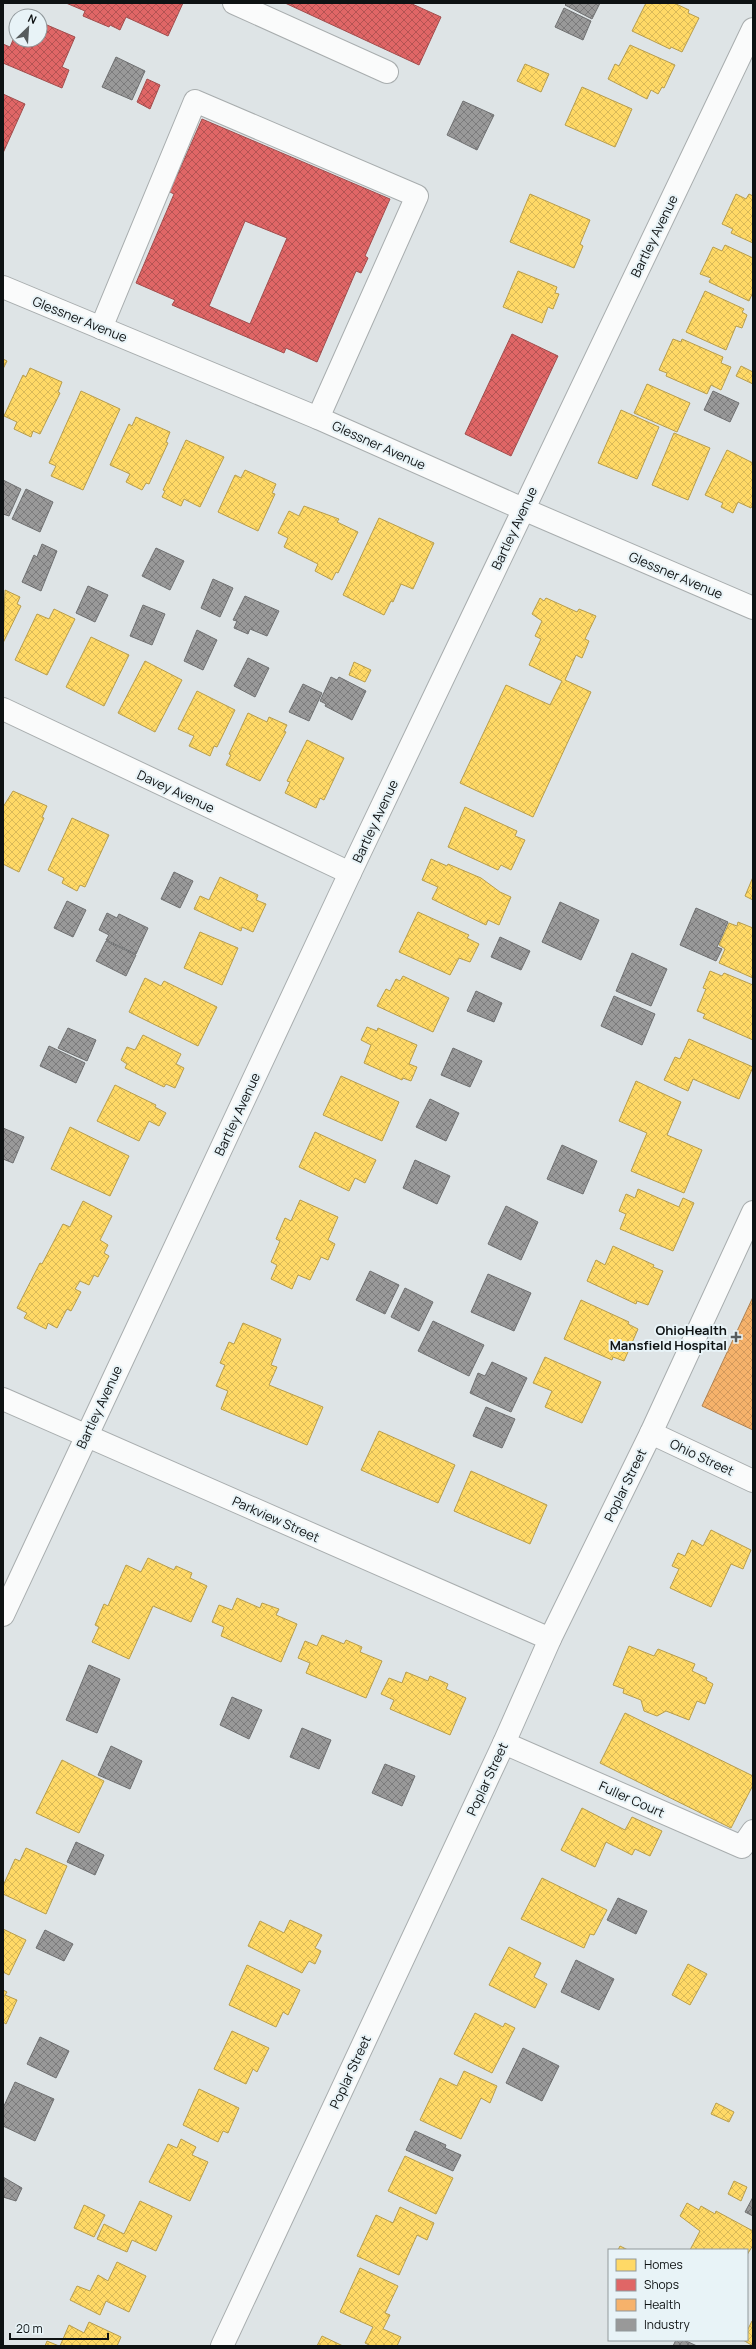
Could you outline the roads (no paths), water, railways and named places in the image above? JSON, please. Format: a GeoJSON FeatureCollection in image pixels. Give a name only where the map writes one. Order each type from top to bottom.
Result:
{"type":"FeatureCollection","features":[{"type":"Feature","properties":{"kind":"street"},"geometry":{"type":"LineString","coordinates":[[234,3],[387,72]]}},
{"type":"Feature","properties":{"kind":"street","name":"Bartley Avenue"},"geometry":{"type":"LineString","coordinates":[[3,1615],[350,873],[753,29]]}},
{"type":"Feature","properties":{"kind":"street"},"geometry":{"type":"LineString","coordinates":[[101,328],[195,101],[417,196],[318,418]]}},
{"type":"Feature","properties":{"kind":"street","name":"Glessner Avenue"},"geometry":{"type":"LineString","coordinates":[[3,287],[318,418],[523,509],[753,608]]}},
{"type":"Feature","properties":{"kind":"street","name":"Davey Avenue"},"geometry":{"type":"LineString","coordinates":[[3,708],[350,873]]}},
{"type":"Feature","properties":{"kind":"street","name":"Poplar Street"},"geometry":{"type":"LineString","coordinates":[[222,2346],[504,1743],[550,1639],[651,1433],[753,1212]]}},
{"type":"Feature","properties":{"kind":"street","name":"Parkview Street"},"geometry":{"type":"LineString","coordinates":[[3,1399],[550,1639]]}},
{"type":"Feature","properties":{"kind":"street","name":"Ohio Street"},"geometry":{"type":"LineString","coordinates":[[651,1433],[753,1481]]}},
{"type":"Feature","properties":{"kind":"street","name":"Fuller Court"},"geometry":{"type":"LineString","coordinates":[[504,1743],[742,1847],[753,1831]]}},
{"type":"Feature","properties":{"kind":"place","name":"OhioHealth Mansfield Hospital"},"geometry":{"type":"Point","coordinates":[736,1337]}}]}
